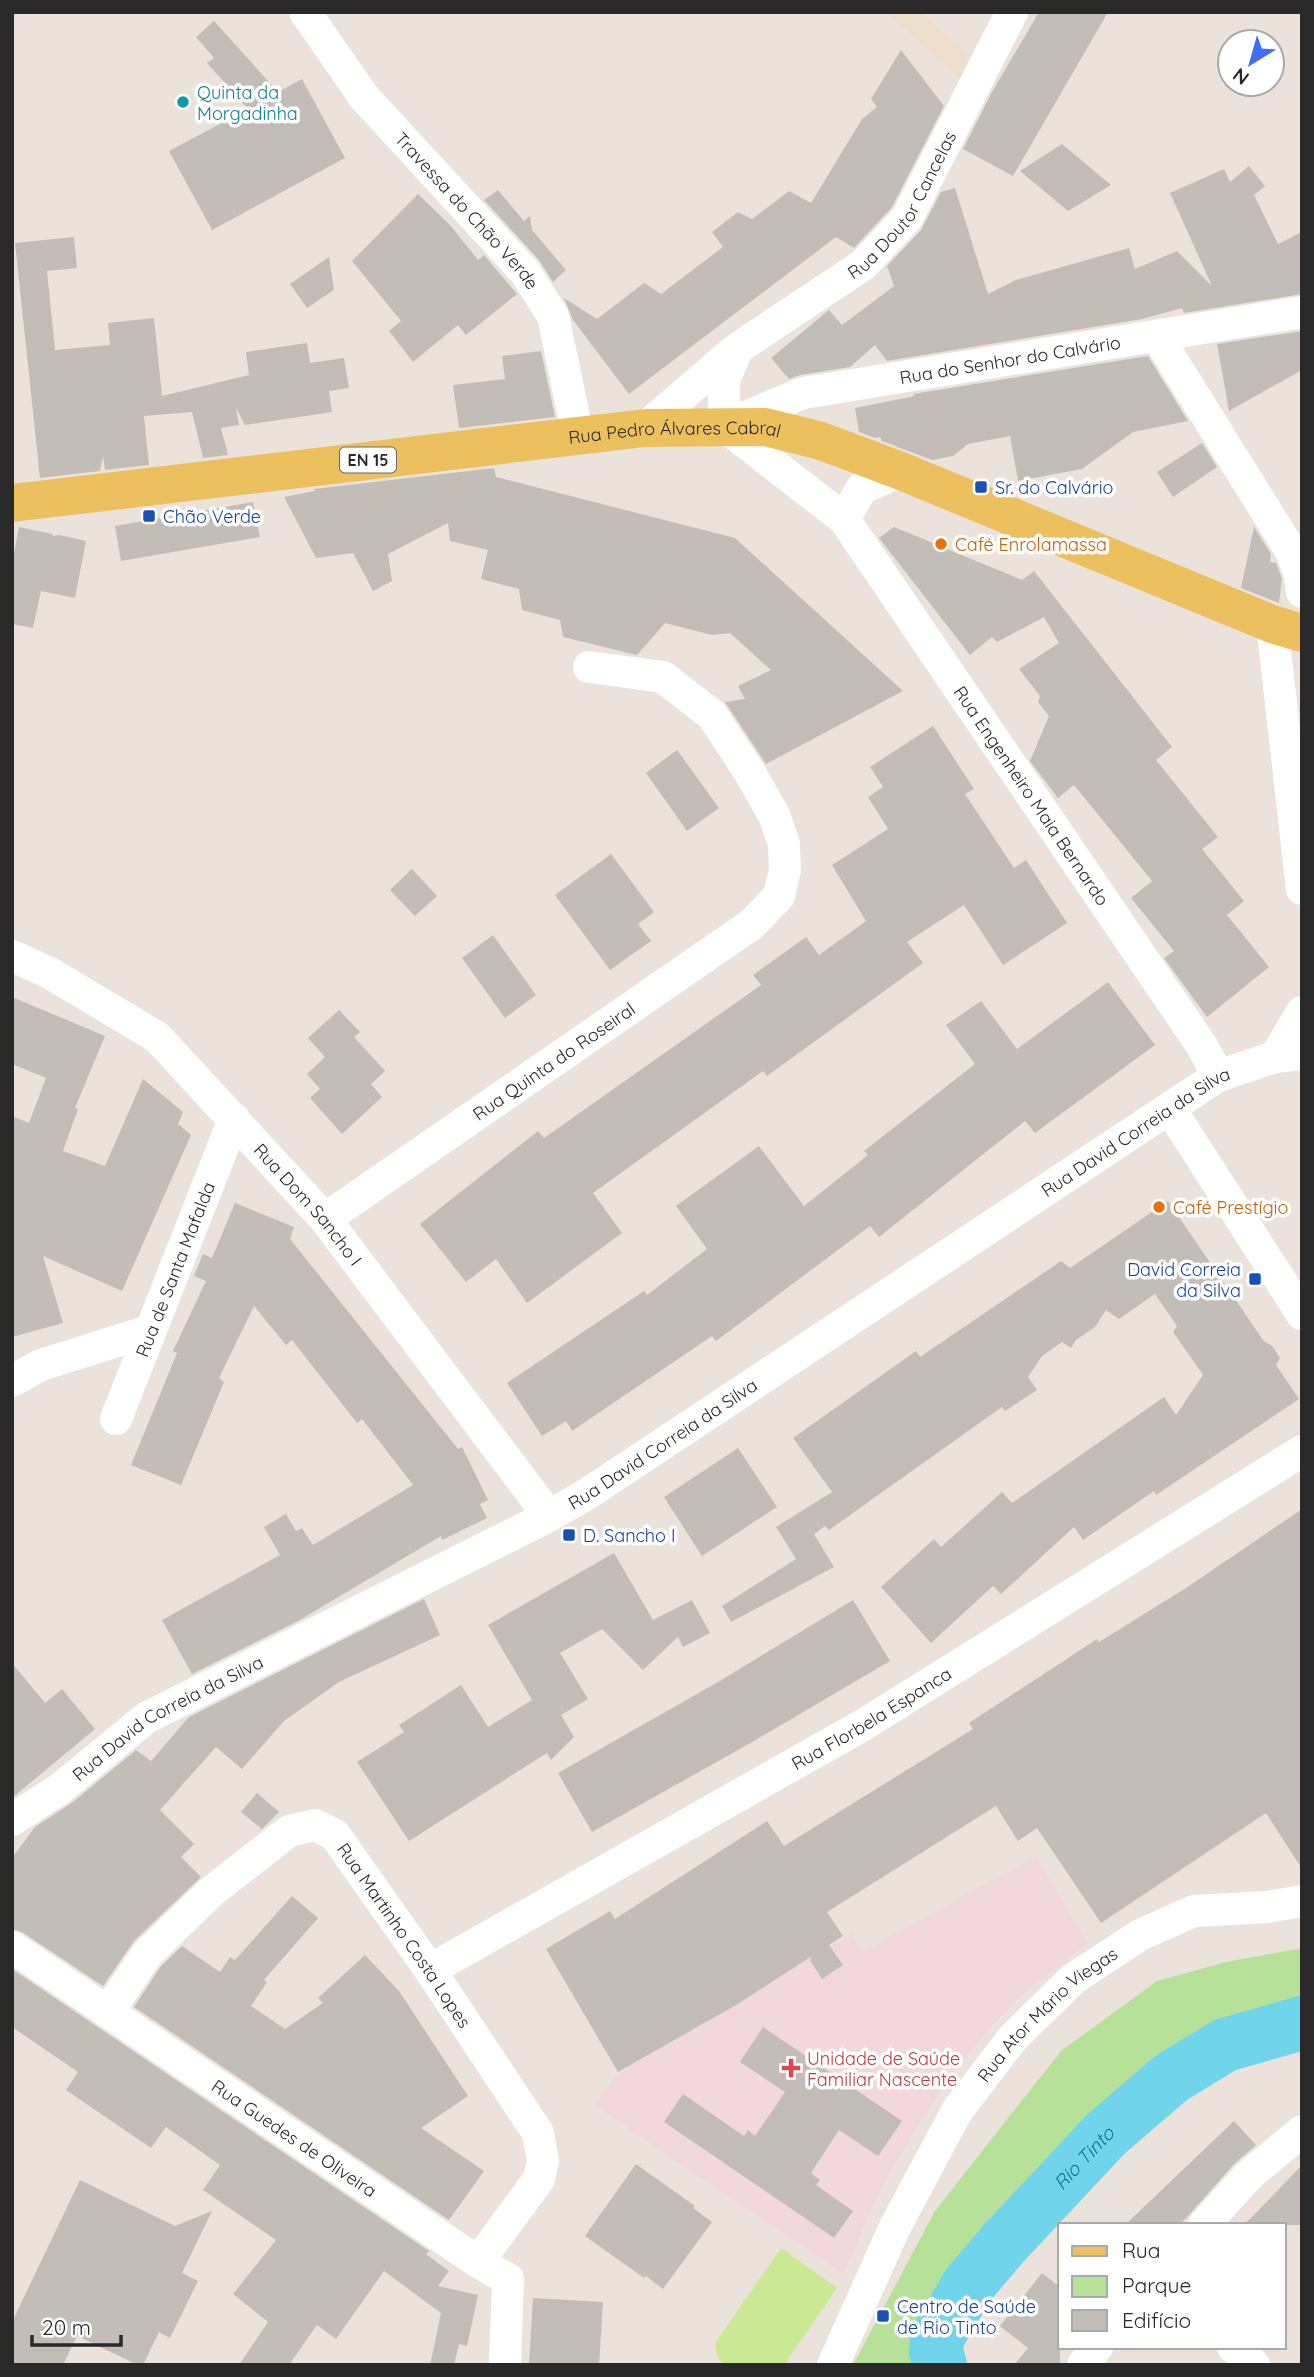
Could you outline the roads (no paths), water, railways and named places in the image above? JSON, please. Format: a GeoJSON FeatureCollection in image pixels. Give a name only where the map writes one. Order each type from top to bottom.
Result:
{"type":"FeatureCollection","features":[{"type":"Feature","properties":{"kind":"main road","name":"Rua Pedro Álvares Cabral"},"geometry":{"type":"LineString","coordinates":[[13,510],[645,428],[765,428],[821,441],[1295,616]]}},
{"type":"Feature","properties":{"kind":"street","name":"Travessa do Chão Verde"},"geometry":{"type":"LineString","coordinates":[[305,12],[364,97],[525,272],[553,316],[578,436]]}},
{"type":"Feature","properties":{"kind":"street","name":"Rua Doutor Cancelas"},"geometry":{"type":"LineString","coordinates":[[645,428],[738,348],[863,265],[907,218],[1012,12]]}},
{"type":"Feature","properties":{"kind":"street","name":"Rua do Senhor do Calvário"},"geometry":{"type":"LineString","coordinates":[[724,426],[803,393],[1302,312]]}},
{"type":"Feature","properties":{"kind":"street"},"geometry":{"type":"LineString","coordinates":[[1157,336],[1291,551],[1300,575],[1295,616],[1302,890]]}},
{"type":"Feature","properties":{"kind":"street"},"geometry":{"type":"LineString","coordinates":[[724,426],[724,380],[738,348]]}},
{"type":"Feature","properties":{"kind":"street","name":"Rua Engenheiro Maia Bernardo"},"geometry":{"type":"LineString","coordinates":[[724,426],[845,519],[1202,1046],[1218,1076]]}},
{"type":"Feature","properties":{"kind":"street"},"geometry":{"type":"LineString","coordinates":[[845,519],[862,488],[901,471]]}},
{"type":"Feature","properties":{"kind":"street","name":"Rua Quinta do Roseiral"},"geometry":{"type":"LineString","coordinates":[[325,1219],[752,924],[779,896],[785,857],[784,844],[774,815],[712,715],[663,677],[589,667]]}},
{"type":"Feature","properties":{"kind":"street","name":"Rua Dom Sancho I"},"geometry":{"type":"LineString","coordinates":[[12,956],[48,972],[157,1037],[325,1219],[549,1516]]}},
{"type":"Feature","properties":{"kind":"street"},"geometry":{"type":"LineString","coordinates":[[1289,1056],[1302,1012]]}},
{"type":"Feature","properties":{"kind":"street","name":"Rua David Correia da Silva"},"geometry":{"type":"LineString","coordinates":[[12,1820],[61,1788],[146,1718],[549,1516],[587,1494],[1218,1076],[1289,1056]]}},
{"type":"Feature","properties":{"kind":"street"},"geometry":{"type":"LineString","coordinates":[[1170,1109],[1302,1314]]}},
{"type":"Feature","properties":{"kind":"street","name":"Rua de Santa Mafalda"},"geometry":{"type":"LineString","coordinates":[[116,1419],[234,1119]]}},
{"type":"Feature","properties":{"kind":"street"},"geometry":{"type":"LineString","coordinates":[[12,1381],[41,1365],[149,1331]]}},
{"type":"Feature","properties":{"kind":"street","name":"Rua Florbela Espanca"},"geometry":{"type":"LineString","coordinates":[[430,1970],[863,1725],[1302,1451]]}},
{"type":"Feature","properties":{"kind":"street","name":"Rua Martinho Costa Lopes"},"geometry":{"type":"LineString","coordinates":[[108,2012],[147,1954],[211,1892],[289,1831],[315,1825],[335,1835],[430,1970],[538,2133],[543,2161],[539,2179],[478,2262]]}},
{"type":"Feature","properties":{"kind":"street","name":"Rua Ator Mário Viegas"},"geometry":{"type":"LineString","coordinates":[[833,2365],[895,2227],[957,2111],[1012,2039],[1073,1979],[1140,1935],[1194,1911],[1267,1907],[1302,1900]]}},
{"type":"Feature","properties":{"kind":"street","name":"Rua Guedes de Oliveira"},"geometry":{"type":"LineString","coordinates":[[12,1947],[478,2262],[508,2279],[505,2365]]}},
{"type":"Feature","properties":{"kind":"street"},"geometry":{"type":"LineString","coordinates":[[1206,2223],[1248,2176],[1302,2131]]}},
{"type":"Feature","properties":{"kind":"street"},"geometry":{"type":"LineString","coordinates":[[1083,2365],[1095,2349]]}},
{"type":"Feature","properties":{"kind":"street"},"geometry":{"type":"LineString","coordinates":[[1235,2349],[1254,2365]]}},
{"type":"Feature","properties":{"kind":"waterway","name":"Rio Tinto"},"geometry":{"type":"LineString","coordinates":[[940,2365],[936,2352],[937,2338],[969,2284],[1106,2134],[1171,2078],[1225,2045],[1302,2023]]}},
{"type":"Feature","properties":{"kind":"place","name":"Quinta da Morgadinha"},"geometry":{"type":"Point","coordinates":[183,102]}},
{"type":"Feature","properties":{"kind":"place","name":"Sr. do Calvário"},"geometry":{"type":"Point","coordinates":[981,487]}},
{"type":"Feature","properties":{"kind":"place","name":"Chão Verde"},"geometry":{"type":"Point","coordinates":[149,516]}},
{"type":"Feature","properties":{"kind":"place","name":"Café Enrolamassa"},"geometry":{"type":"Point","coordinates":[941,544]}},
{"type":"Feature","properties":{"kind":"place","name":"Café Prestígio"},"geometry":{"type":"Point","coordinates":[1159,1207]}},
{"type":"Feature","properties":{"kind":"place","name":"David Correia da Silva"},"geometry":{"type":"Point","coordinates":[1255,1279]}},
{"type":"Feature","properties":{"kind":"place","name":"D. Sancho I"},"geometry":{"type":"Point","coordinates":[569,1535]}},
{"type":"Feature","properties":{"kind":"place","name":"Unidade de Saúde Familiar Nascente"},"geometry":{"type":"Point","coordinates":[791,2068]}},
{"type":"Feature","properties":{"kind":"place","name":"Centro de Saúde de Rio Tinto"},"geometry":{"type":"Point","coordinates":[883,2316]}}]}
